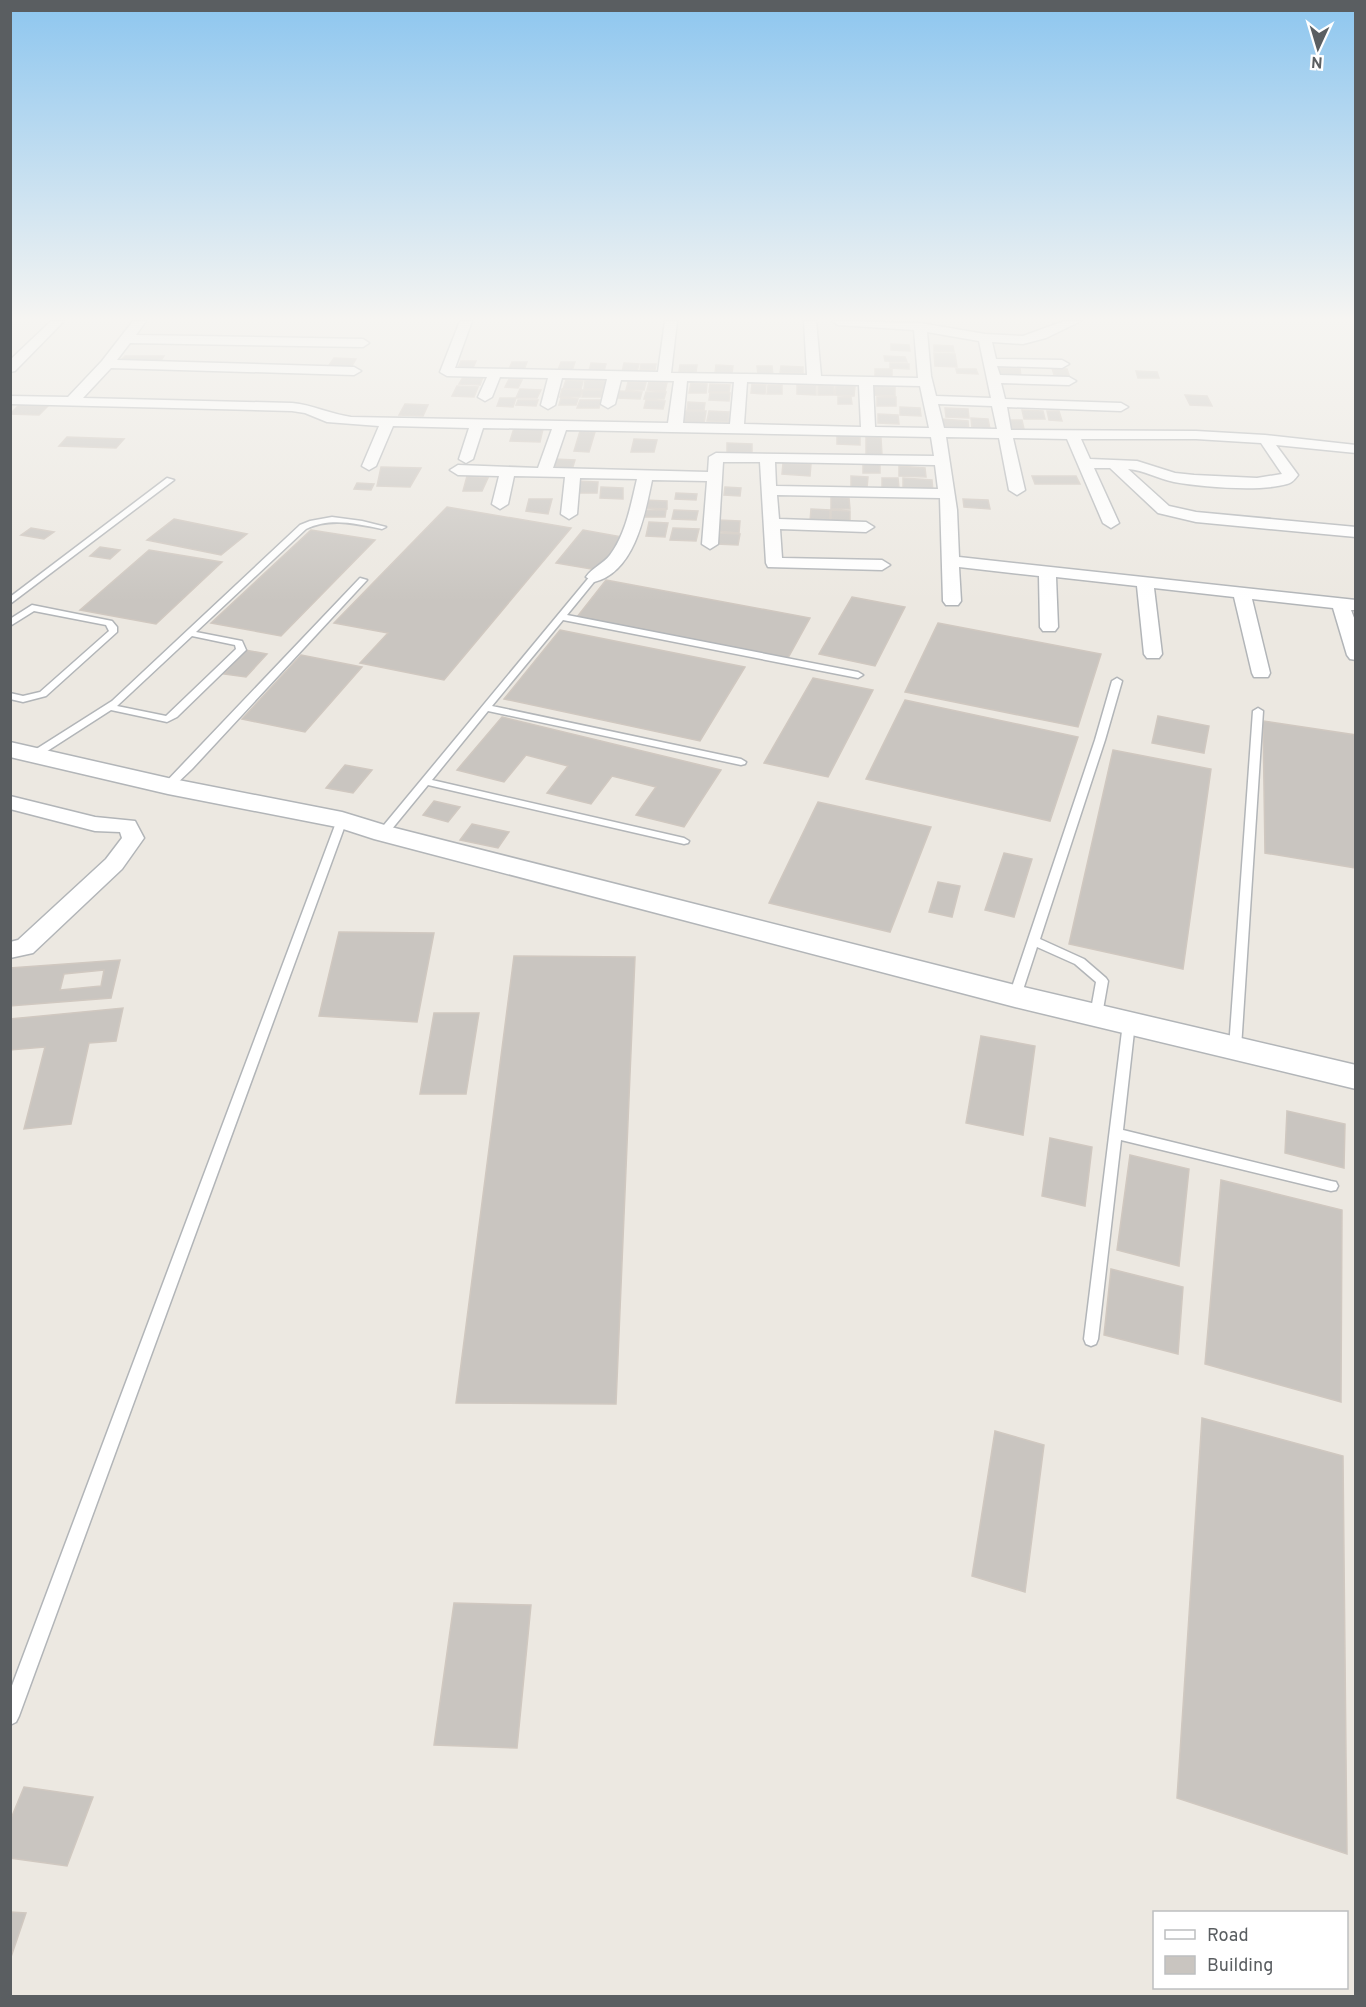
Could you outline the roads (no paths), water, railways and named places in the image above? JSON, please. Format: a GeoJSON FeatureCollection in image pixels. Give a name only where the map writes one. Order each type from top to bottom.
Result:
{"type":"FeatureCollection","features":[{"type":"Feature","properties":{"kind":"street"},"geometry":{"type":"LineString","coordinates":[[320,415],[327,418],[388,422],[560,426],[1196,435],[1265,439],[1356,449]]}},
{"type":"Feature","properties":{"kind":"street"},"geometry":{"type":"LineString","coordinates":[[675,428],[677,415]]}},
{"type":"Feature","properties":{"kind":"street"},"geometry":{"type":"LineString","coordinates":[[737,429],[738,415]]}},
{"type":"Feature","properties":{"kind":"street"},"geometry":{"type":"LineString","coordinates":[[867,415],[868,430]]}},
{"type":"Feature","properties":{"kind":"street"},"geometry":{"type":"LineString","coordinates":[[934,415],[939,431],[946,494],[952,601]]}},
{"type":"Feature","properties":{"kind":"street"},"geometry":{"type":"LineString","coordinates":[[1003,415],[1017,490]]}},
{"type":"Feature","properties":{"kind":"street"},"geometry":{"type":"LineString","coordinates":[[369,466],[388,422]]}},
{"type":"Feature","properties":{"kind":"street"},"geometry":{"type":"LineString","coordinates":[[477,424],[462,464],[507,472],[715,477]]}},
{"type":"Feature","properties":{"kind":"street"},"geometry":{"type":"LineString","coordinates":[[544,473],[560,426]]}},
{"type":"Feature","properties":{"kind":"street"},"geometry":{"type":"LineString","coordinates":[[710,544],[719,429]]}},
{"type":"Feature","properties":{"kind":"street"},"geometry":{"type":"LineString","coordinates":[[1072,435],[1111,523]]}},
{"type":"Feature","properties":{"kind":"street"},"geometry":{"type":"LineString","coordinates":[[1084,463],[1146,467],[1173,477],[1194,480],[1257,483],[1285,480],[1290,475],[1265,439]]}},
{"type":"Feature","properties":{"kind":"street"},"geometry":{"type":"LineString","coordinates":[[716,457],[942,461]]}},
{"type":"Feature","properties":{"kind":"street"},"geometry":{"type":"LineString","coordinates":[[767,458],[774,563],[882,565]]}},
{"type":"Feature","properties":{"kind":"street"},"geometry":{"type":"LineString","coordinates":[[1114,464],[1164,510],[1171,512],[1196,517],[1356,532]]}},
{"type":"Feature","properties":{"kind":"street"},"geometry":{"type":"LineString","coordinates":[[500,504],[507,472]]}},
{"type":"Feature","properties":{"kind":"street"},"geometry":{"type":"LineString","coordinates":[[569,514],[573,474]]}},
{"type":"Feature","properties":{"kind":"street"},"geometry":{"type":"LineString","coordinates":[[594,577],[609,570],[633,527],[646,475]]}},
{"type":"Feature","properties":{"kind":"street"},"geometry":{"type":"LineString","coordinates":[[768,490],[946,494]]}},
{"type":"Feature","properties":{"kind":"street"},"geometry":{"type":"LineString","coordinates":[[771,524],[866,527]]}},
{"type":"Feature","properties":{"kind":"street"},"geometry":{"type":"LineString","coordinates":[[951,561],[1348,605],[1356,655]]}},
{"type":"Feature","properties":{"kind":"street"},"geometry":{"type":"LineString","coordinates":[[1047,572],[1049,627]]}},
{"type":"Feature","properties":{"kind":"street"},"geometry":{"type":"LineString","coordinates":[[1145,583],[1153,654]]}},
{"type":"Feature","properties":{"kind":"street"},"geometry":{"type":"LineString","coordinates":[[1242,593],[1261,673]]}},
{"type":"Feature","properties":{"kind":"street"},"geometry":{"type":"LineString","coordinates":[[22,752],[168,786],[342,820],[383,833],[1015,996],[1356,1077]]}},
{"type":"Feature","properties":{"kind":"street"},"geometry":{"type":"LineString","coordinates":[[10,802],[95,824],[128,826],[133,838],[114,864],[25,947],[10,950]]}},
{"type":"Feature","properties":{"kind":"lane"},"geometry":{"type":"LineString","coordinates":[[10,602],[170,480]]}},
{"type":"Feature","properties":{"kind":"lane"},"geometry":{"type":"LineString","coordinates":[[22,752],[110,706],[309,524],[330,518],[381,527]]}},
{"type":"Feature","properties":{"kind":"lane"},"geometry":{"type":"LineString","coordinates":[[383,833],[594,577]]}},
{"type":"Feature","properties":{"kind":"lane"},"geometry":{"type":"LineString","coordinates":[[168,786],[363,580]]}},
{"type":"Feature","properties":{"kind":"lane"},"geometry":{"type":"LineString","coordinates":[[10,623],[32,609],[109,623],[113,627],[113,632],[106,639],[43,694],[23,699],[10,696]]}},
{"type":"Feature","properties":{"kind":"lane"},"geometry":{"type":"LineString","coordinates":[[563,617],[858,675]]}},
{"type":"Feature","properties":{"kind":"lane"},"geometry":{"type":"LineString","coordinates":[[110,706],[167,718],[174,715],[241,650],[239,643],[190,633]]}},
{"type":"Feature","properties":{"kind":"lane"},"geometry":{"type":"LineString","coordinates":[[1015,996],[1117,681]]}},
{"type":"Feature","properties":{"kind":"lane"},"geometry":{"type":"LineString","coordinates":[[487,708],[741,762]]}},
{"type":"Feature","properties":{"kind":"lane"},"geometry":{"type":"LineString","coordinates":[[1235,1048],[1258,711]]}},
{"type":"Feature","properties":{"kind":"lane"},"geometry":{"type":"LineString","coordinates":[[426,782],[684,841]]}},
{"type":"Feature","properties":{"kind":"lane"},"geometry":{"type":"LineString","coordinates":[[10,1716],[342,820]]}},
{"type":"Feature","properties":{"kind":"lane"},"geometry":{"type":"LineString","coordinates":[[1033,941],[1075,958],[1093,969],[1102,981],[1096,1015]]}},
{"type":"Feature","properties":{"kind":"lane"},"geometry":{"type":"LineString","coordinates":[[1091,1339],[1129,1023]]}},
{"type":"Feature","properties":{"kind":"lane"},"geometry":{"type":"LineString","coordinates":[[1116,1134],[1331,1186]]}}]}
